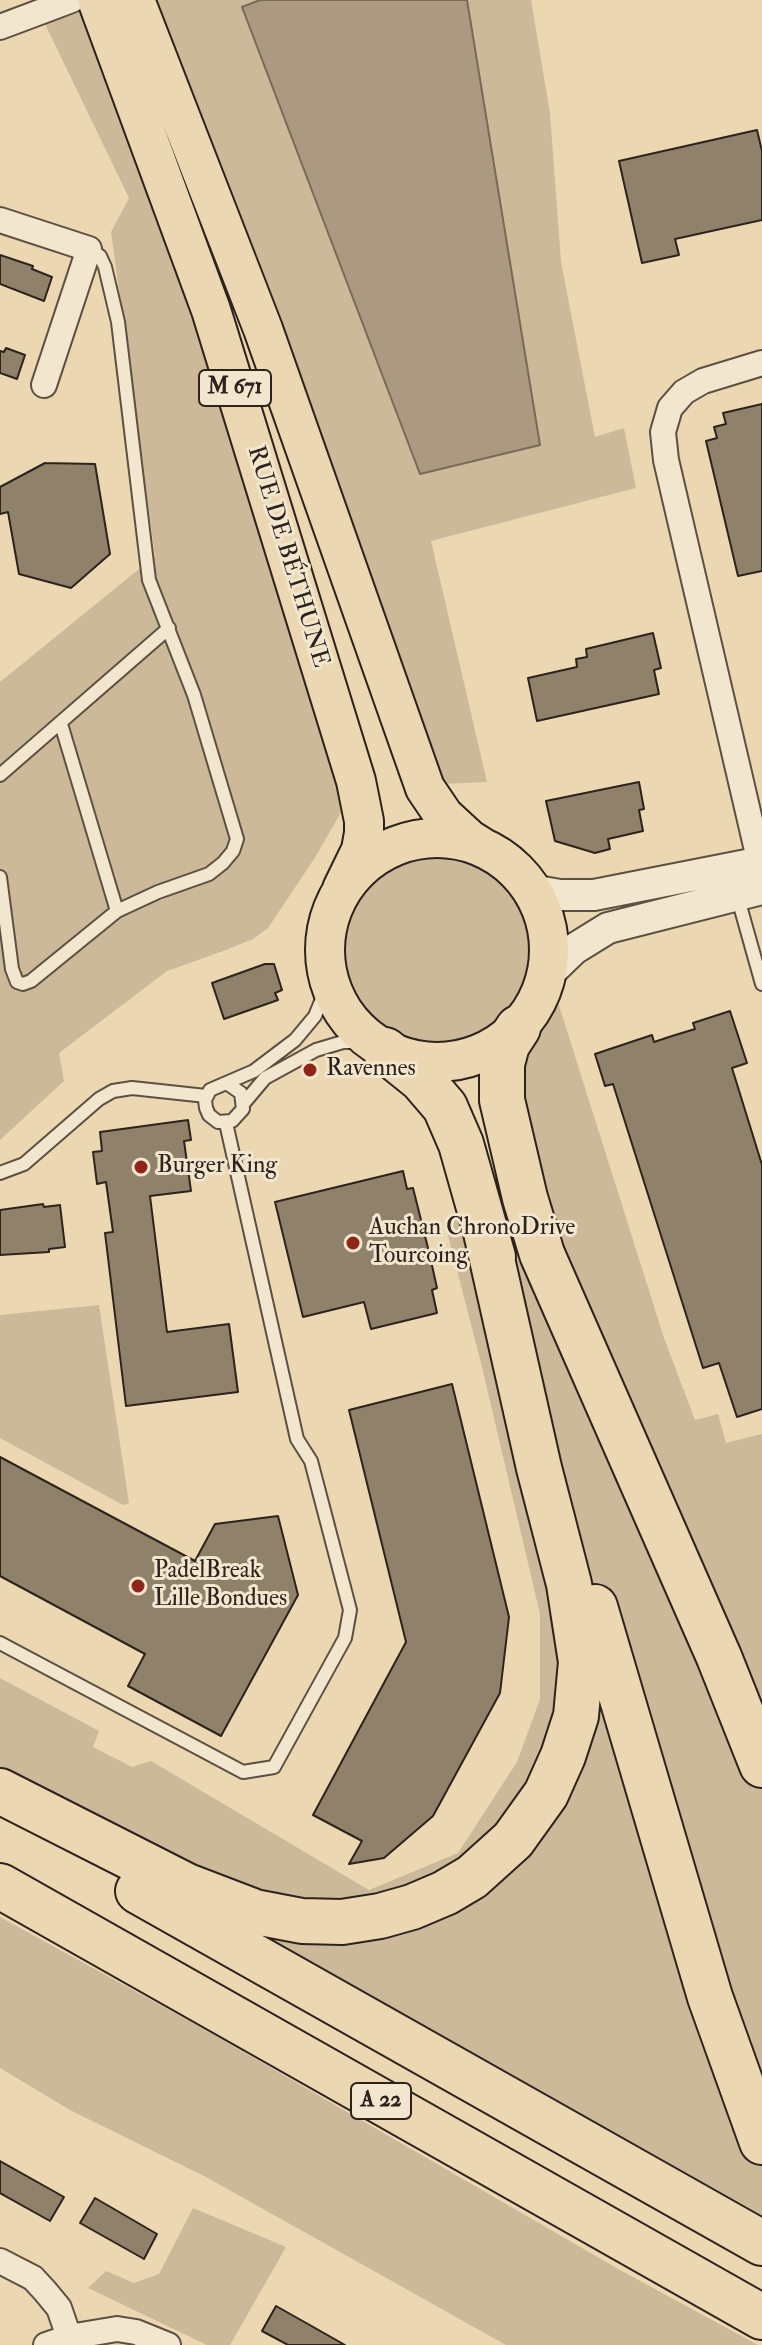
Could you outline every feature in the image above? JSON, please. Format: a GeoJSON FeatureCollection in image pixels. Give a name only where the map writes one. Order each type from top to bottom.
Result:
{"type":"FeatureCollection","features":[{"type":"Feature","properties":{"kind":"highway"},"geometry":{"type":"LineString","coordinates":[[518,1028],[507,1045],[502,1064],[502,1100],[542,1254],[719,1657],[762,1765]]}},
{"type":"Feature","properties":{"kind":"highway"},"geometry":{"type":"LineString","coordinates":[[378,1046],[421,1079],[445,1107],[461,1144],[695,1945],[727,2049],[762,2142]]}},
{"type":"Feature","properties":{"kind":"highway"},"geometry":{"type":"LineString","coordinates":[[0,1791],[187,1886],[255,1912],[302,1921],[342,1922],[412,1907],[472,1877],[513,1840],[546,1794],[563,1756],[576,1716],[581,1662],[572,1599],[485,1228]]}},
{"type":"Feature","properties":{"kind":"highway","name":"A 22"},"geometry":{"type":"LineString","coordinates":[[0,1813],[762,2243]]}},
{"type":"Feature","properties":{"kind":"highway","name":"A 22"},"geometry":{"type":"LineString","coordinates":[[0,1886],[762,2317]]}},
{"type":"Feature","properties":{"kind":"main road","name":"RUE DE BÉTHUNE"},"geometry":{"type":"LineString","coordinates":[[97,0],[211,310],[356,781],[364,833],[361,850],[342,889]]}},
{"type":"Feature","properties":{"kind":"main road","name":"RUE DE BÉTHUNE"},"geometry":{"type":"LineString","coordinates":[[135,0],[263,329],[425,788],[444,816],[485,849]]}},
{"type":"Feature","properties":{"kind":"main road"},"geometry":{"type":"LineString","coordinates":[[440,838],[463,841],[485,849],[511,866],[531,890],[541,910],[549,954],[538,999],[518,1028],[492,1048],[460,1060],[438,1063],[416,1061],[378,1046],[345,1015],[329,982],[324,950],[327,929],[342,889],[365,864],[406,842],[440,838]]}},
{"type":"Feature","properties":{"kind":"street"},"geometry":{"type":"LineString","coordinates":[[0,27],[72,0]]}},
{"type":"Feature","properties":{"kind":"street"},"geometry":{"type":"LineString","coordinates":[[0,220],[89,249],[44,385]]}},
{"type":"Feature","properties":{"kind":"street"},"geometry":{"type":"LineString","coordinates":[[755,877],[666,460],[663,432],[666,415],[675,400],[693,385],[762,363]]}},
{"type":"Feature","properties":{"kind":"street"},"geometry":{"type":"LineString","coordinates":[[531,890],[560,895],[594,895],[755,877]]}},
{"type":"Feature","properties":{"kind":"street"},"geometry":{"type":"LineString","coordinates":[[546,976],[583,942],[608,928],[755,877]]}},
{"type":"Feature","properties":{"kind":"street"},"geometry":{"type":"LineString","coordinates":[[0,2261],[33,2278],[59,2308],[57,2341],[117,2329],[136,2332],[168,2345]]}},
{"type":"Feature","properties":{"kind":"lane"},"geometry":{"type":"LineString","coordinates":[[0,877],[12,969],[17,982],[23,984],[31,981],[117,911],[209,874],[233,851],[237,839],[194,695],[149,580],[118,322],[105,267],[100,256],[89,249]]}},
{"type":"Feature","properties":{"kind":"lane"},"geometry":{"type":"LineString","coordinates":[[0,775],[169,628]]}},
{"type":"Feature","properties":{"kind":"lane"},"geometry":{"type":"LineString","coordinates":[[61,724],[117,911]]}},
{"type":"Feature","properties":{"kind":"lane"},"geometry":{"type":"LineString","coordinates":[[755,877],[762,984]]}},
{"type":"Feature","properties":{"kind":"lane"},"geometry":{"type":"LineString","coordinates":[[329,982],[320,1007],[302,1034],[254,1071],[212,1088],[205,1104],[209,1115],[226,1123],[238,1117],[244,1103],[265,1078],[316,1050],[343,1042],[378,1046]]}},
{"type":"Feature","properties":{"kind":"lane"},"geometry":{"type":"LineString","coordinates":[[228,1084],[239,1090],[244,1103]]}},
{"type":"Feature","properties":{"kind":"lane"},"geometry":{"type":"LineString","coordinates":[[0,1173],[24,1164],[99,1099],[113,1091],[132,1088],[206,1096]]}},
{"type":"Feature","properties":{"kind":"lane"},"geometry":{"type":"LineString","coordinates":[[0,1643],[243,1772],[274,1767],[345,1638],[350,1610],[311,1461],[297,1439],[226,1123]]}},
{"type":"Feature","properties":{"kind":"shaded area"},"geometry":{"type":"Polygon","coordinates":[[[150,0],[531,0],[550,113],[561,262],[595,437],[624,428],[636,488],[431,541],[487,782],[440,784],[150,0]]]}},
{"type":"Feature","properties":{"kind":"shaded area"},"geometry":{"type":"Polygon","coordinates":[[[260,0],[467,0],[540,445],[420,474],[242,7],[260,0]]]}},
{"type":"Feature","properties":{"kind":"shaded area"},"geometry":{"type":"Polygon","coordinates":[[[88,10],[150,176],[347,802],[316,856],[268,928],[253,939],[167,971],[59,1053],[64,1081],[0,1140],[0,682],[155,556],[111,232],[129,198],[45,24],[88,10]]]}},
{"type":"Feature","properties":{"kind":"shaded area"},"geometry":{"type":"Polygon","coordinates":[[[434,854],[471,862],[502,883],[523,914],[531,951],[523,988],[502,1019],[471,1040],[434,1048],[397,1040],[366,1019],[345,988],[337,951],[345,914],[366,883],[397,862],[434,854]]]}},
{"type":"Feature","properties":{"kind":"shaded area"},"geometry":{"type":"Polygon","coordinates":[[[557,999],[664,1338],[695,1420],[718,1414],[726,1443],[762,1434],[762,2215],[229,1916],[0,1771],[0,1678],[99,1731],[93,1747],[132,1767],[151,1761],[369,1890],[458,1853],[517,1762],[540,1699],[540,1614],[445,1224],[539,1188],[515,1081],[525,1043],[539,1016],[557,999]]]}},
{"type":"Feature","properties":{"kind":"shaded area"},"geometry":{"type":"Polygon","coordinates":[[[99,1305],[129,1503],[123,1505],[0,1438],[0,1315],[99,1305]]]}},
{"type":"Feature","properties":{"kind":"shaded area"},"geometry":{"type":"Polygon","coordinates":[[[0,1917],[204,2029],[620,2270],[758,2345],[506,2345],[206,2177],[70,2110],[0,2068],[0,1917]]]}},
{"type":"Feature","properties":{"kind":"shaded area"},"geometry":{"type":"Polygon","coordinates":[[[193,2208],[286,2247],[230,2345],[207,2345],[88,2288],[106,2271],[134,2283],[159,2274],[193,2208]]]}},
{"type":"Feature","properties":{"kind":"building"},"geometry":{"type":"Polygon","coordinates":[[[757,130],[762,151],[762,220],[675,239],[679,255],[642,263],[619,161],[757,130]]]}},
{"type":"Feature","properties":{"kind":"building"},"geometry":{"type":"Polygon","coordinates":[[[0,255],[33,266],[32,269],[52,277],[44,301],[0,284],[0,255]]]}},
{"type":"Feature","properties":{"kind":"building"},"geometry":{"type":"Polygon","coordinates":[[[6,348],[25,355],[17,379],[0,373],[0,351],[4,352],[6,348]]]}},
{"type":"Feature","properties":{"kind":"building"},"geometry":{"type":"Polygon","coordinates":[[[762,404],[762,571],[738,576],[706,441],[717,438],[714,427],[726,424],[723,413],[762,404]]]}},
{"type":"Feature","properties":{"kind":"building"},"geometry":{"type":"Polygon","coordinates":[[[45,463],[95,464],[110,554],[71,588],[19,574],[8,512],[0,514],[0,487],[45,463]]]}},
{"type":"Feature","properties":{"kind":"building"},"geometry":{"type":"Polygon","coordinates":[[[653,633],[661,668],[654,670],[659,694],[537,721],[528,678],[577,667],[576,659],[587,657],[586,649],[653,633]]]}},
{"type":"Feature","properties":{"kind":"building"},"geometry":{"type":"Polygon","coordinates":[[[639,782],[644,809],[639,810],[643,831],[608,839],[610,849],[595,853],[555,841],[546,801],[639,782]]]}},
{"type":"Feature","properties":{"kind":"building"},"geometry":{"type":"Polygon","coordinates":[[[265,964],[274,964],[282,990],[275,993],[278,1000],[224,1019],[212,983],[265,964]]]}},
{"type":"Feature","properties":{"kind":"building"},"geometry":{"type":"Polygon","coordinates":[[[730,1011],[747,1063],[732,1068],[762,1165],[762,1409],[737,1417],[719,1363],[703,1368],[613,1084],[605,1086],[595,1054],[652,1035],[654,1042],[695,1029],[693,1023],[730,1011]]]}},
{"type":"Feature","properties":{"kind":"building"},"geometry":{"type":"Polygon","coordinates":[[[188,1120],[191,1140],[184,1141],[191,1191],[150,1196],[167,1332],[229,1324],[238,1392],[126,1406],[105,1233],[113,1232],[106,1182],[97,1184],[93,1152],[102,1151],[100,1132],[188,1120]]]}},
{"type":"Feature","properties":{"kind":"building","name":"Auchan ChronoDrive Tourcoing"},"geometry":{"type":"Polygon","coordinates":[[[403,1171],[407,1189],[413,1188],[429,1252],[437,1288],[432,1290],[437,1313],[371,1329],[364,1302],[303,1317],[275,1202],[403,1171]]]}},
{"type":"Feature","properties":{"kind":"building"},"geometry":{"type":"Polygon","coordinates":[[[43,1204],[44,1207],[60,1205],[65,1247],[49,1249],[49,1252],[0,1255],[0,1210],[43,1204]]]}},
{"type":"Feature","properties":{"kind":"building"},"geometry":{"type":"Polygon","coordinates":[[[452,1384],[509,1617],[500,1693],[433,1816],[384,1858],[349,1864],[362,1841],[313,1815],[406,1642],[349,1410],[452,1384]]]}},
{"type":"Feature","properties":{"kind":"building"},"geometry":{"type":"Polygon","coordinates":[[[0,1457],[195,1561],[215,1524],[278,1516],[298,1595],[221,1736],[128,1686],[145,1654],[0,1576],[0,1457]]]}},
{"type":"Feature","properties":{"kind":"building"},"geometry":{"type":"Polygon","coordinates":[[[0,2161],[64,2197],[50,2221],[0,2193],[0,2161]]]}},
{"type":"Feature","properties":{"kind":"building"},"geometry":{"type":"Polygon","coordinates":[[[95,2198],[157,2234],[144,2259],[80,2223],[95,2198]]]}},
{"type":"Feature","properties":{"kind":"building"},"geometry":{"type":"Polygon","coordinates":[[[276,2306],[345,2345],[288,2345],[262,2331],[276,2306]]]}},
{"type":"Feature","properties":{"kind":"place","name":"Ravennes"},"geometry":{"type":"Point","coordinates":[310,1070]}},
{"type":"Feature","properties":{"kind":"place","name":"Burger King"},"geometry":{"type":"Point","coordinates":[141,1167]}},
{"type":"Feature","properties":{"kind":"place","name":"Auchan ChronoDrive Tourcoing"},"geometry":{"type":"Point","coordinates":[353,1243]}},
{"type":"Feature","properties":{"kind":"place","name":"PadelBreak Lille Bondues"},"geometry":{"type":"Point","coordinates":[138,1586]}}]}
